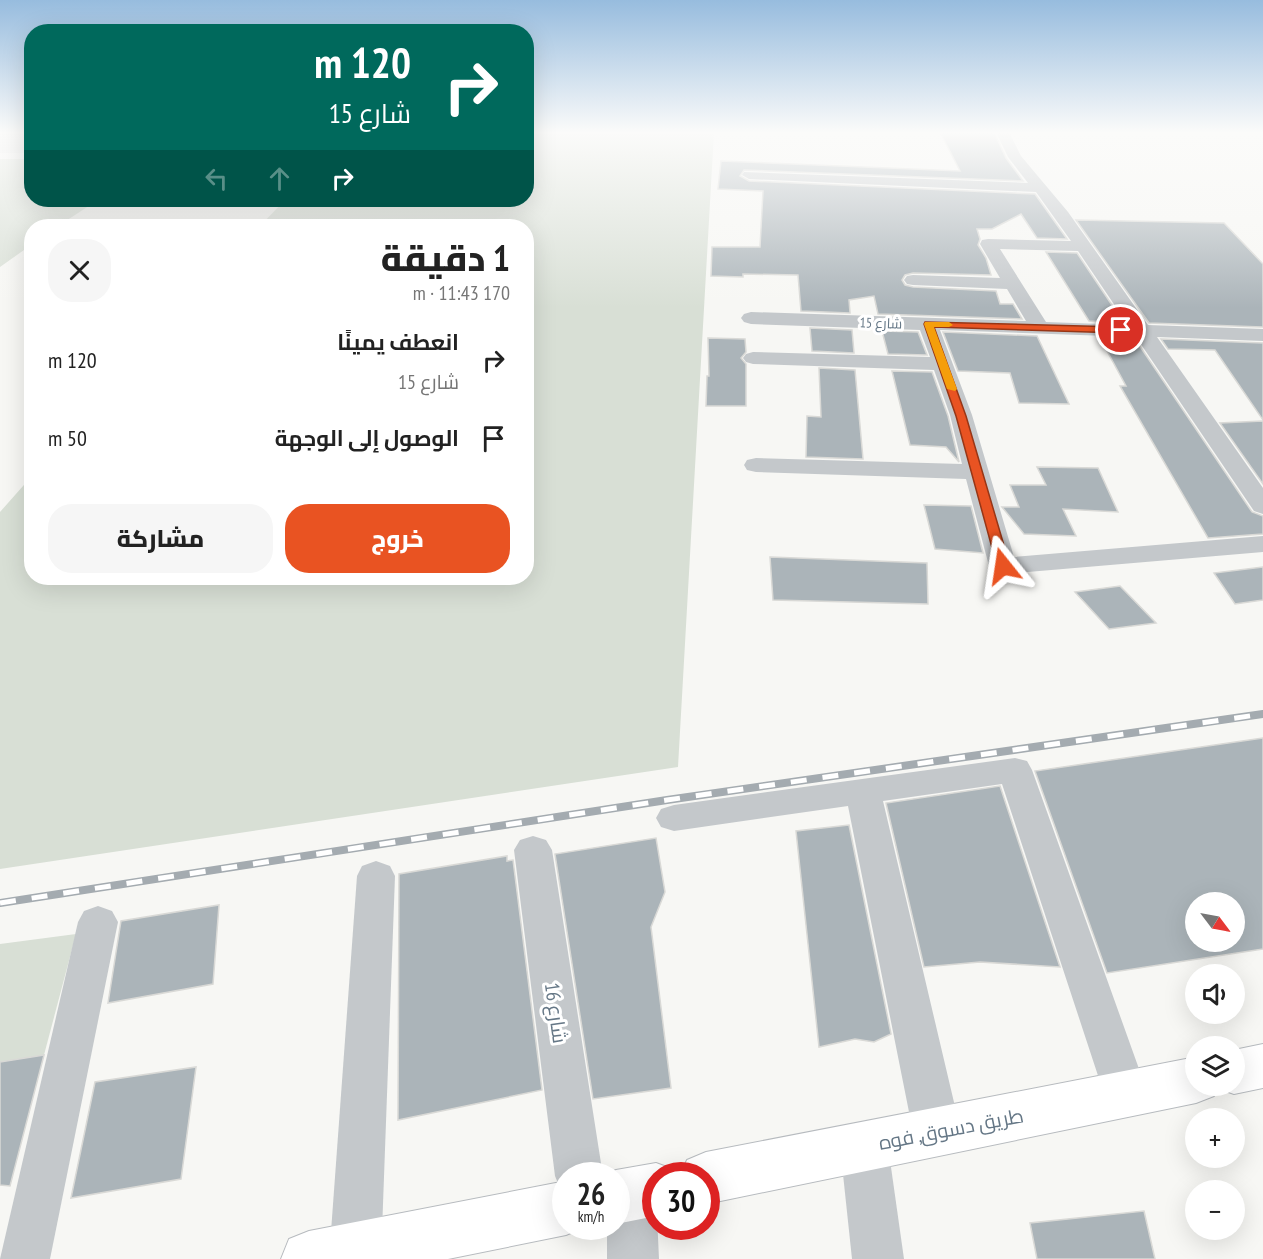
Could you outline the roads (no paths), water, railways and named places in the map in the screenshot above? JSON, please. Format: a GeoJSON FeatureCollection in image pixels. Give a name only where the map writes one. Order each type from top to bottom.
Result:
{"type":"FeatureCollection","features":[{"type":"Feature","properties":{"kind":"main road"},"geometry":{"type":"LineString","coordinates":[[1245,1070],[1263,1066]]}},
{"type":"Feature","properties":{"kind":"main road","name":"طريق دسوق, فوه"},"geometry":{"type":"LineString","coordinates":[[720,1175],[1185,1082]]}},
{"type":"Feature","properties":{"kind":"main road"},"geometry":{"type":"LineString","coordinates":[[340,1256],[552,1211]]}},
{"type":"Feature","properties":{"kind":"street"},"geometry":{"type":"LineString","coordinates":[[1040,191],[1062,215],[1263,506]]}},
{"type":"Feature","properties":{"kind":"street"},"geometry":{"type":"LineString","coordinates":[[1040,328],[988,244],[1082,246]]}},
{"type":"Feature","properties":{"kind":"street"},"geometry":{"type":"LineString","coordinates":[[913,280],[1012,284]]}},
{"type":"Feature","properties":{"kind":"street","name":"شارع 15"},"geometry":{"type":"LineString","coordinates":[[751,318],[1263,335]]}},
{"type":"Feature","properties":{"kind":"street"},"geometry":{"type":"LineString","coordinates":[[928,324],[978,472],[1003,566],[1263,544]]}},
{"type":"Feature","properties":{"kind":"street"},"geometry":{"type":"LineString","coordinates":[[753,358],[943,363]]}},
{"type":"Feature","properties":{"kind":"street"},"geometry":{"type":"LineString","coordinates":[[756,465],[978,472]]}},
{"type":"Feature","properties":{"kind":"street"},"geometry":{"type":"LineString","coordinates":[[674,818],[1015,770],[1125,1094]]}},
{"type":"Feature","properties":{"kind":"street"},"geometry":{"type":"LineString","coordinates":[[863,791],[937,1132]]}},
{"type":"Feature","properties":{"kind":"street","name":"شارع 16"},"geometry":{"type":"LineString","coordinates":[[533,850],[577,1162]]}},
{"type":"Feature","properties":{"kind":"street"},"geometry":{"type":"LineString","coordinates":[[340,1256],[376,876]]}},
{"type":"Feature","properties":{"kind":"street"},"geometry":{"type":"LineString","coordinates":[[24,1259],[98,922]]}},
{"type":"Feature","properties":{"kind":"street"},"geometry":{"type":"LineString","coordinates":[[864,1146],[878,1259]]}},
{"type":"Feature","properties":{"kind":"street"},"geometry":{"type":"LineString","coordinates":[[633,1259],[634,1193]]}},
{"type":"Feature","properties":{"kind":"railway"},"geometry":{"type":"LineString","coordinates":[[0,903],[667,800],[1263,714]]}}]}
